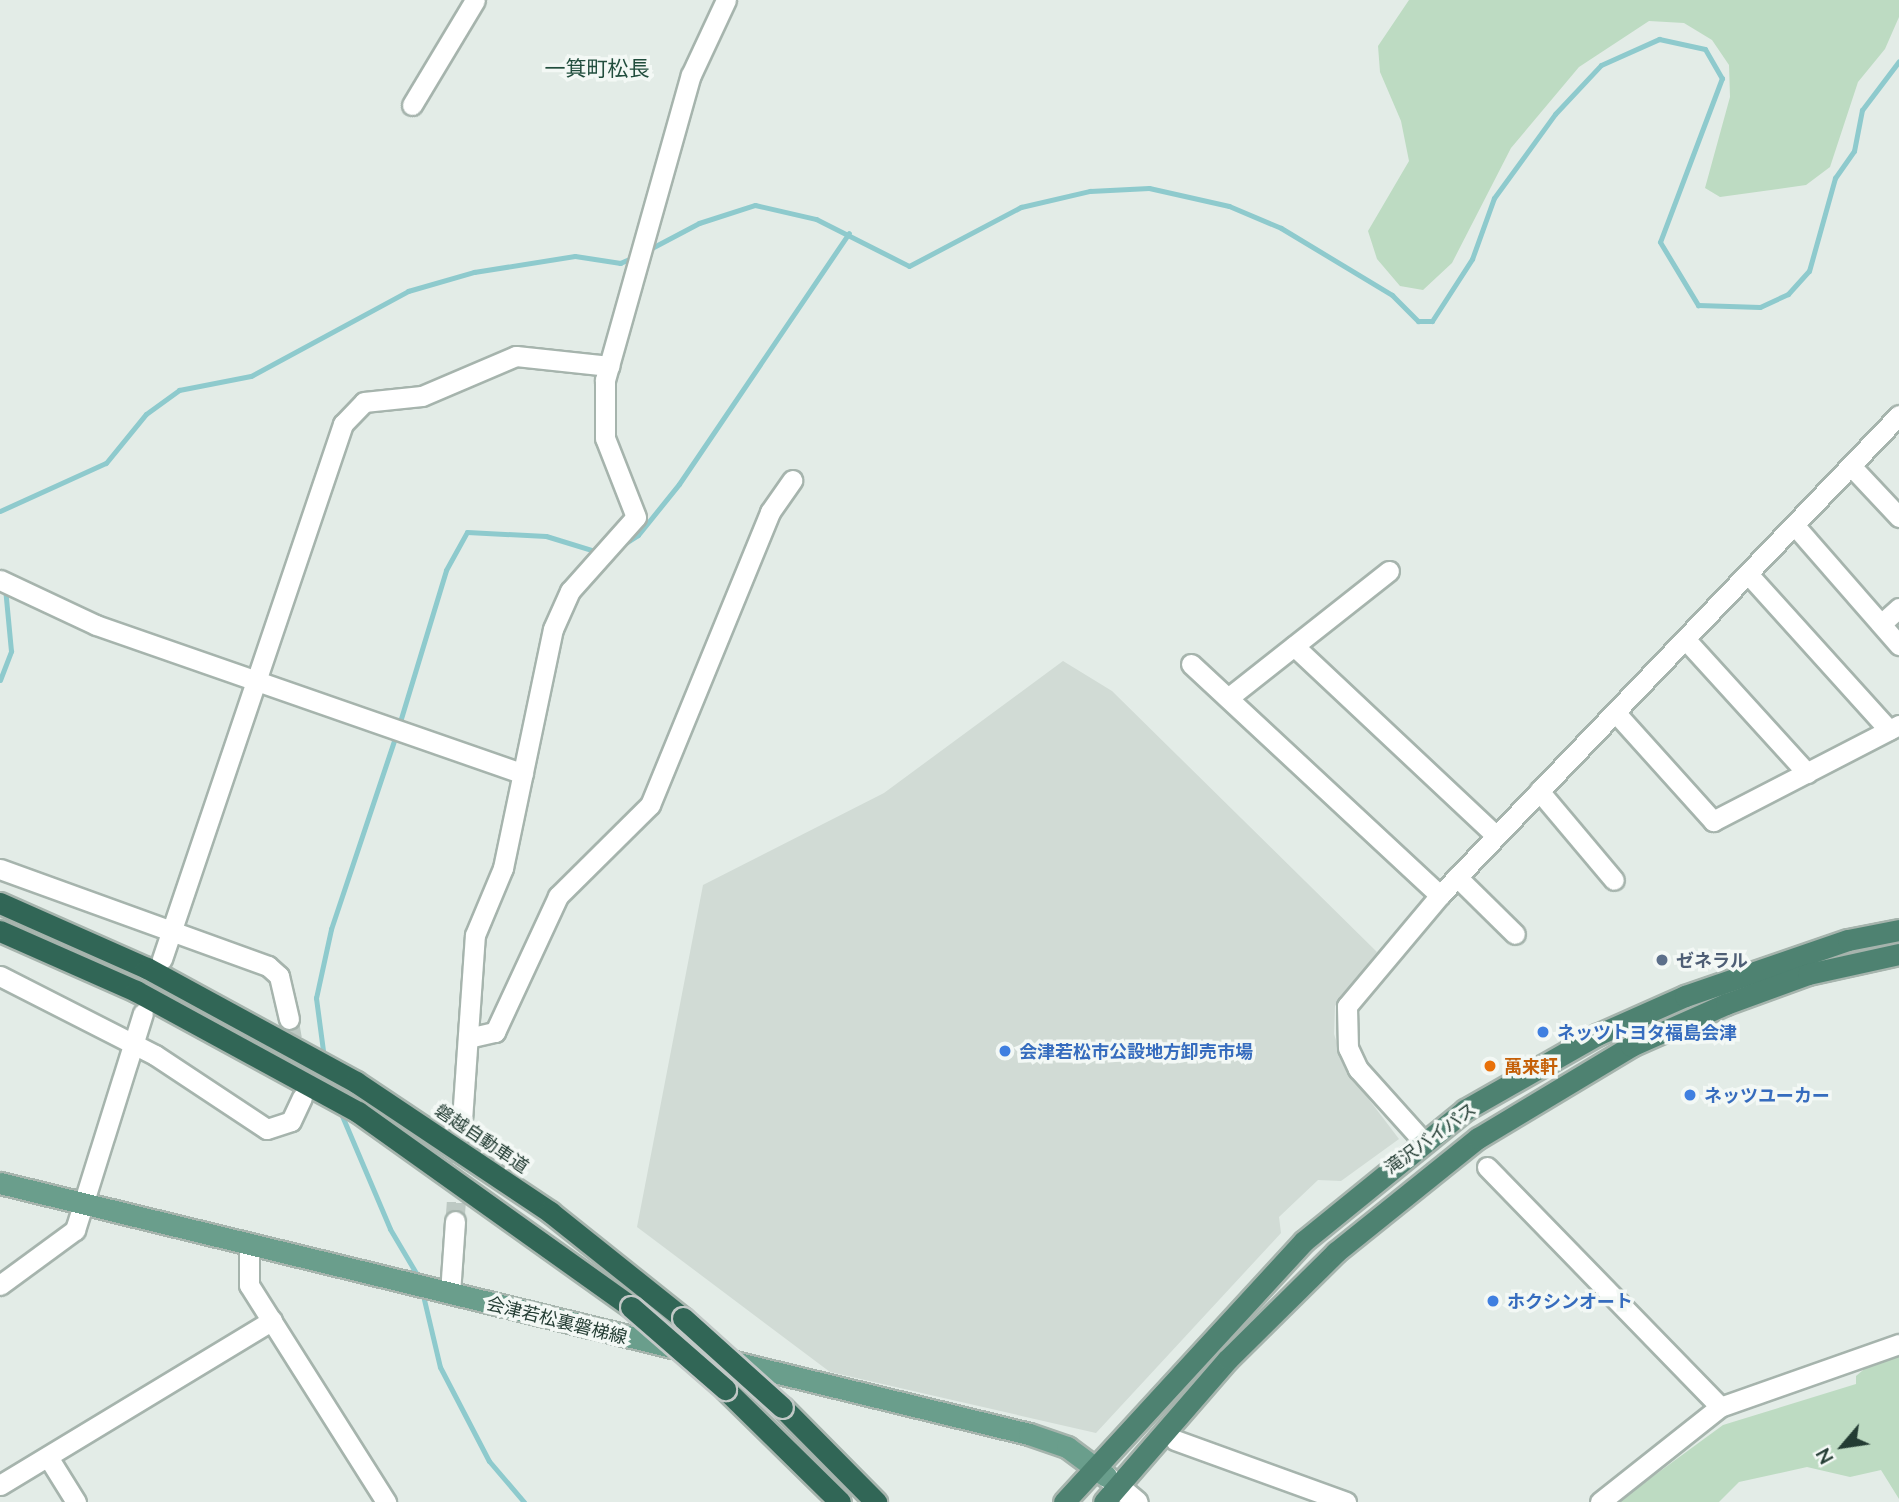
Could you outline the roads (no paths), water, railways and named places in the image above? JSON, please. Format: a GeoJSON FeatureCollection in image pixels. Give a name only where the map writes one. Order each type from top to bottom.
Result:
{"type":"FeatureCollection","features":[{"type":"Feature","properties":{"kind":"highway","name":"磐越自動車道"},"geometry":{"type":"LineString","coordinates":[[0,903],[134,962],[301,1049],[356,1082],[550,1212],[683,1318],[782,1407],[876,1502]]}},
{"type":"Feature","properties":{"kind":"highway","name":"滝沢バイパス"},"geometry":{"type":"LineString","coordinates":[[1106,1483],[1304,1241],[1422,1140],[1597,1035],[1727,980],[1899,930]]}},
{"type":"Feature","properties":{"kind":"highway"},"geometry":{"type":"LineString","coordinates":[[0,931],[136,991],[304,1089],[358,1112],[631,1307],[725,1389],[840,1502]]}},
{"type":"Feature","properties":{"kind":"highway","name":"滝沢バイパス"},"geometry":{"type":"LineString","coordinates":[[1064,1502],[1106,1483],[1336,1252],[1478,1138],[1631,1046],[1726,1004],[1808,974],[1899,954]]}},
{"type":"Feature","properties":{"kind":"main road","name":"会津若松裏磐梯線"},"geometry":{"type":"LineString","coordinates":[[0,1183],[1028,1434],[1106,1483]]}},
{"type":"Feature","properties":{"kind":"street"},"geometry":{"type":"LineString","coordinates":[[412,105],[474,0]]}},
{"type":"Feature","properties":{"kind":"street"},"geometry":{"type":"LineString","coordinates":[[462,1120],[475,935],[503,868],[553,629],[570,591],[636,517],[605,438],[601,411],[609,366],[691,75],[726,0]]}},
{"type":"Feature","properties":{"kind":"street"},"geometry":{"type":"LineString","coordinates":[[162,959],[343,424],[364,402],[422,396],[516,356],[609,366]]}},
{"type":"Feature","properties":{"kind":"street"},"geometry":{"type":"LineString","coordinates":[[1422,1140],[1358,1069],[1345,1021],[1347,1006],[1440,895],[1796,527],[1899,415]]}},
{"type":"Feature","properties":{"kind":"street"},"geometry":{"type":"LineString","coordinates":[[1852,467],[1899,517]]}},
{"type":"Feature","properties":{"kind":"street"},"geometry":{"type":"LineString","coordinates":[[468,1038],[495,1032],[558,896],[650,805],[770,512],[792,480]]}},
{"type":"Feature","properties":{"kind":"street"},"geometry":{"type":"LineString","coordinates":[[1796,527],[1899,645]]}},
{"type":"Feature","properties":{"kind":"street"},"geometry":{"type":"LineString","coordinates":[[1228,698],[1389,571]]}},
{"type":"Feature","properties":{"kind":"street"},"geometry":{"type":"LineString","coordinates":[[1615,712],[1713,821],[1894,728],[1749,575]]}},
{"type":"Feature","properties":{"kind":"street"},"geometry":{"type":"LineString","coordinates":[[0,580],[96,625],[523,774]]}},
{"type":"Feature","properties":{"kind":"street"},"geometry":{"type":"LineString","coordinates":[[1881,624],[1899,608]]}},
{"type":"Feature","properties":{"kind":"street"},"geometry":{"type":"LineString","coordinates":[[1686,640],[1807,773]]}},
{"type":"Feature","properties":{"kind":"street"},"geometry":{"type":"LineString","coordinates":[[1294,646],[1496,836]]}},
{"type":"Feature","properties":{"kind":"street"},"geometry":{"type":"LineString","coordinates":[[1191,664],[1440,895]]}},
{"type":"Feature","properties":{"kind":"street"},"geometry":{"type":"LineString","coordinates":[[1539,791],[1614,880]]}},
{"type":"Feature","properties":{"kind":"street"},"geometry":{"type":"LineString","coordinates":[[0,869],[268,967],[279,976],[289,1019]]}},
{"type":"Feature","properties":{"kind":"street"},"geometry":{"type":"LineString","coordinates":[[1457,877],[1515,934]]}},
{"type":"Feature","properties":{"kind":"street"},"geometry":{"type":"LineString","coordinates":[[0,976],[134,1043],[267,1129],[291,1121],[304,1089]]}},
{"type":"Feature","properties":{"kind":"street"},"geometry":{"type":"LineString","coordinates":[[0,1285],[71,1234],[143,1013]]}},
{"type":"Feature","properties":{"kind":"street"},"geometry":{"type":"LineString","coordinates":[[1488,1167],[1720,1407]]}},
{"type":"Feature","properties":{"kind":"street"},"geometry":{"type":"LineString","coordinates":[[450,1293],[455,1221]]}},
{"type":"Feature","properties":{"kind":"street"},"geometry":{"type":"LineString","coordinates":[[249,1245],[246,1277],[386,1502]]}},
{"type":"Feature","properties":{"kind":"street"},"geometry":{"type":"LineString","coordinates":[[0,1485],[272,1320]]}},
{"type":"Feature","properties":{"kind":"street"},"geometry":{"type":"LineString","coordinates":[[1600,1502],[1720,1407],[1899,1344]]}},
{"type":"Feature","properties":{"kind":"street"},"geometry":{"type":"LineString","coordinates":[[1175,1440],[1346,1502]]}},
{"type":"Feature","properties":{"kind":"street"},"geometry":{"type":"LineString","coordinates":[[48,1457],[76,1502]]}},
{"type":"Feature","properties":{"kind":"street"},"geometry":{"type":"LineString","coordinates":[[1106,1483],[1137,1502]]}},
{"type":"Feature","properties":{"kind":"waterway"},"geometry":{"type":"LineString","coordinates":[[646,251],[699,223],[755,205],[816,219],[909,266],[1021,207],[1090,191],[1149,188],[1229,206],[1281,228],[1392,295],[1418,321],[1432,321],[1472,259],[1494,198],[1555,114],[1601,65],[1659,39],[1705,49],[1722,78],[1660,242],[1698,305],[1760,307],[1788,294],[1809,271],[1835,178],[1854,151],[1862,110],[1899,61]]}},
{"type":"Feature","properties":{"kind":"waterway"},"geometry":{"type":"LineString","coordinates":[[621,546],[638,535],[679,484],[849,233]]}},
{"type":"Feature","properties":{"kind":"waterway"},"geometry":{"type":"LineString","coordinates":[[0,511],[106,463],[146,414],[179,390],[251,376],[408,291],[474,272],[575,256],[620,263],[634,257]]}},
{"type":"Feature","properties":{"kind":"waterway"},"geometry":{"type":"LineString","coordinates":[[399,725],[446,570],[467,532],[546,536],[598,552]]}},
{"type":"Feature","properties":{"kind":"waterway"},"geometry":{"type":"LineString","coordinates":[[0,680],[11,651],[5,587]]}},
{"type":"Feature","properties":{"kind":"waterway"},"geometry":{"type":"LineString","coordinates":[[324,1058],[316,998],[331,929],[396,735]]}},
{"type":"Feature","properties":{"kind":"waterway"},"geometry":{"type":"LineString","coordinates":[[340,1111],[390,1229],[419,1278]]}},
{"type":"Feature","properties":{"kind":"waterway"},"geometry":{"type":"LineString","coordinates":[[422,1291],[440,1367],[489,1461],[524,1502]]}},
{"type":"Feature","properties":{"kind":"tunnel"},"geometry":{"type":"LineString","coordinates":[[289,1019],[302,1093]]}},
{"type":"Feature","properties":{"kind":"tunnel"},"geometry":{"type":"LineString","coordinates":[[455,1221],[462,1120]]}},
{"type":"Feature","properties":{"kind":"place","name":"ゼネラル"},"geometry":{"type":"Point","coordinates":[1662,960]}},
{"type":"Feature","properties":{"kind":"place","name":"ネッツトヨタ福島会津"},"geometry":{"type":"Point","coordinates":[1543,1032]}},
{"type":"Feature","properties":{"kind":"place","name":"会津若松市公設地方卸売市場"},"geometry":{"type":"Point","coordinates":[1005,1051]}},
{"type":"Feature","properties":{"kind":"place","name":"萬来軒"},"geometry":{"type":"Point","coordinates":[1490,1066]}},
{"type":"Feature","properties":{"kind":"place","name":"ネッツユーカー"},"geometry":{"type":"Point","coordinates":[1690,1095]}},
{"type":"Feature","properties":{"kind":"place","name":"ホクシンオート"},"geometry":{"type":"Point","coordinates":[1493,1301]}},
{"type":"Feature","properties":{"kind":"district","name":"一箕町松長"},"geometry":{"type":"Point","coordinates":[597,68]}}]}
